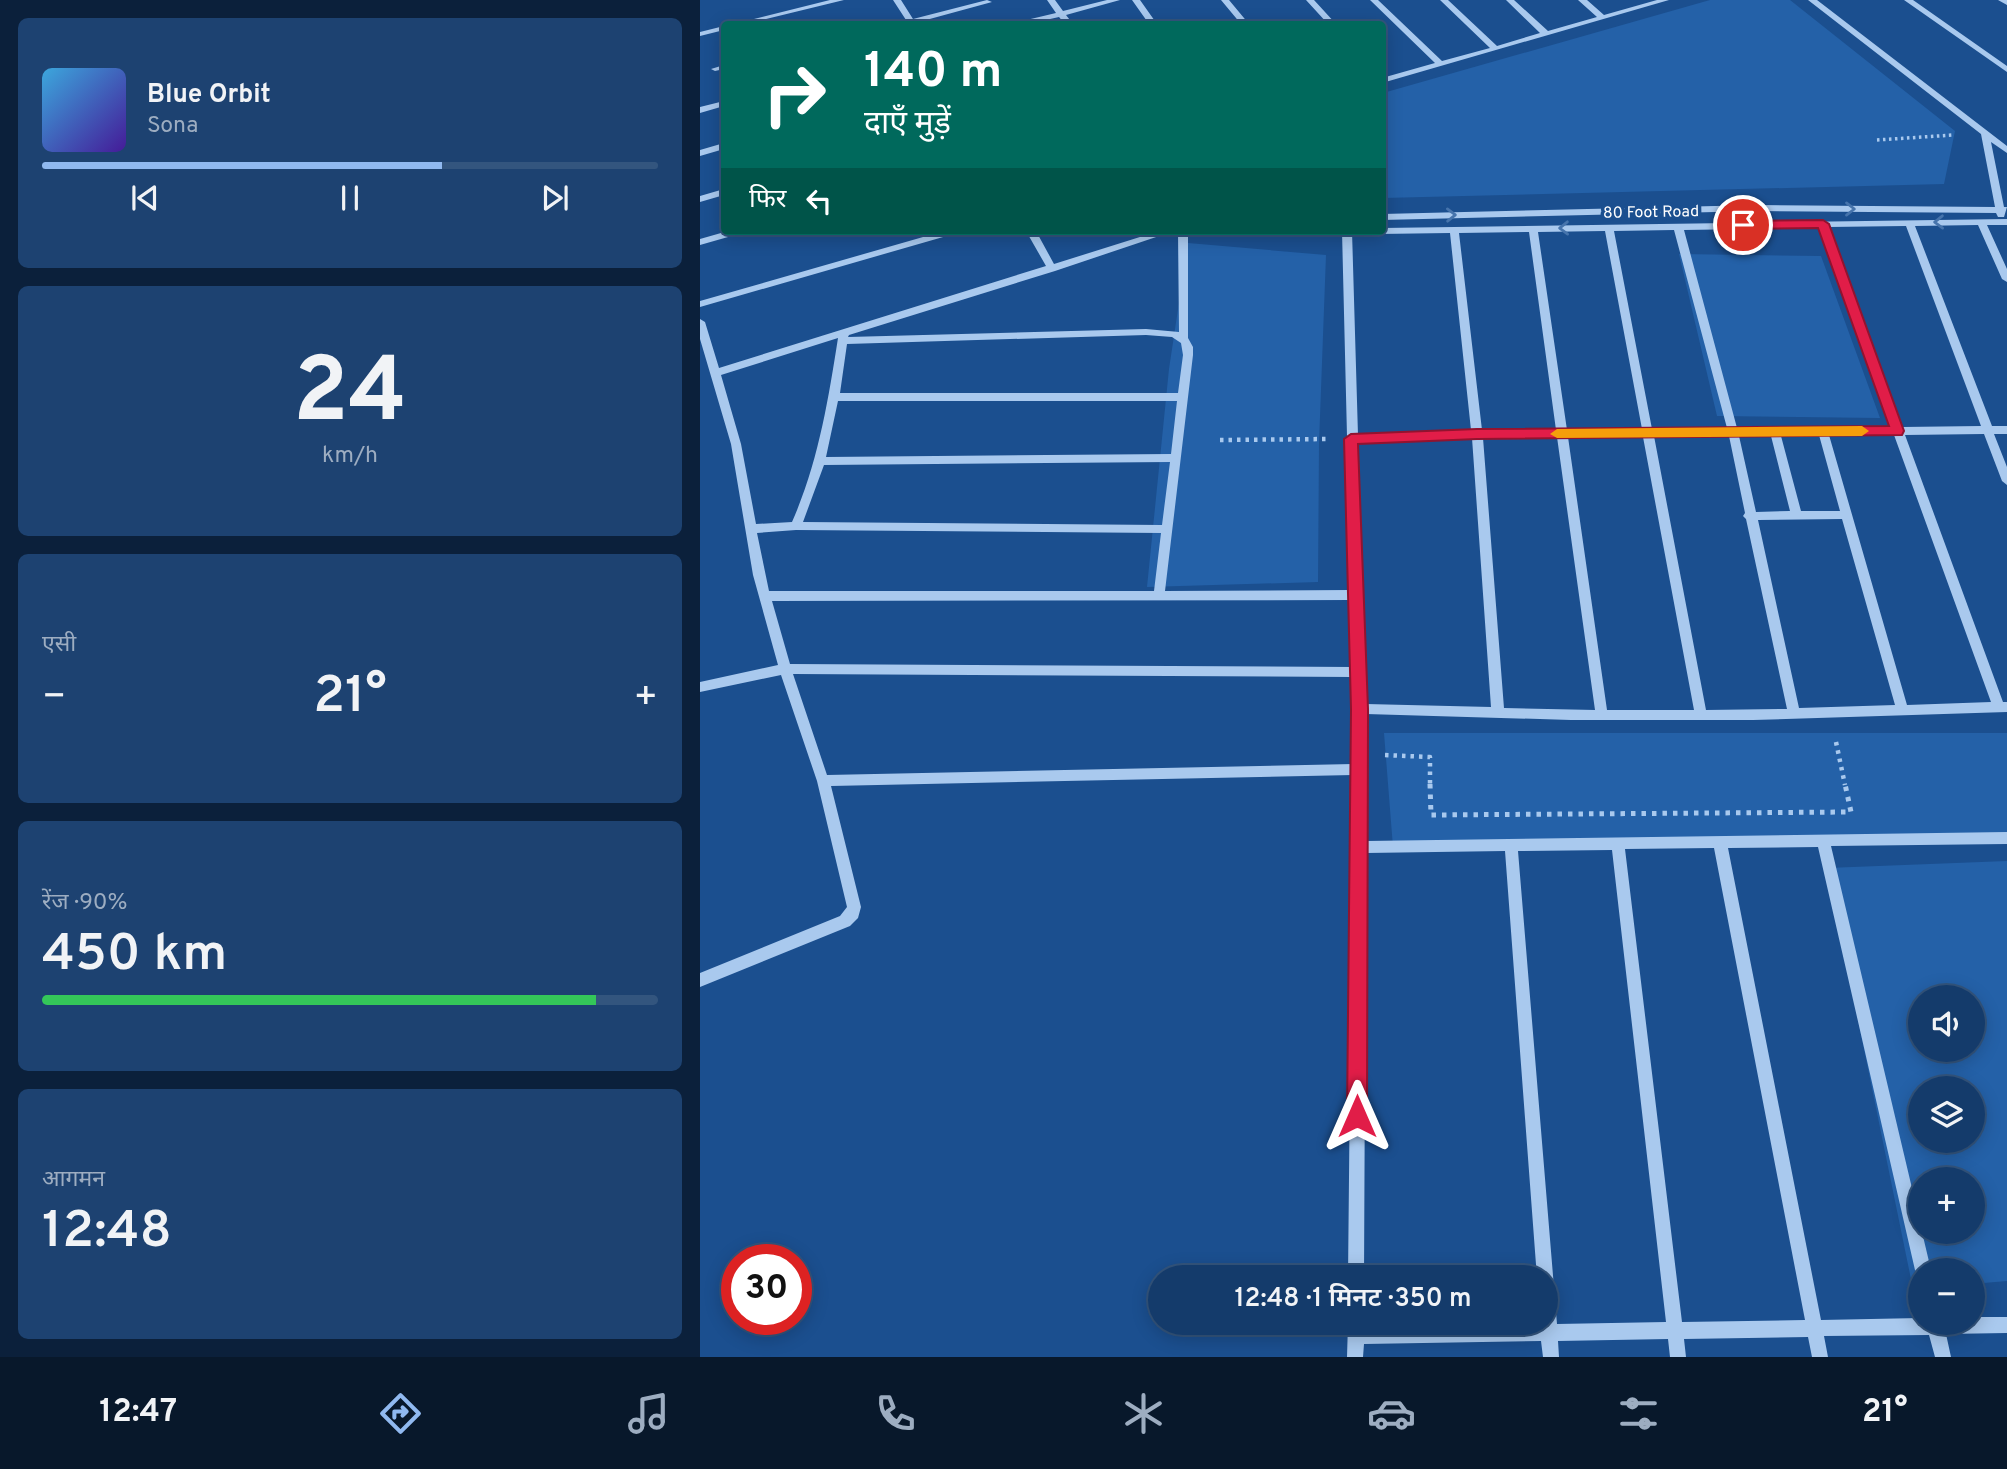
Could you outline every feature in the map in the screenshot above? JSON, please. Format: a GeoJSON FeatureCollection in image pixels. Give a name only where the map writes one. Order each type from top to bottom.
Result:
{"type":"FeatureCollection","features":[{"type":"Feature","properties":{"kind":"street"},"geometry":{"type":"LineString","coordinates":[[751,21],[840,0]]}},
{"type":"Feature","properties":{"kind":"street"},"geometry":{"type":"LineString","coordinates":[[897,0],[911,21]]}},
{"type":"Feature","properties":{"kind":"street"},"geometry":{"type":"LineString","coordinates":[[1051,0],[1067,21]]}},
{"type":"Feature","properties":{"kind":"street"},"geometry":{"type":"LineString","coordinates":[[1033,21],[1116,0]]}},
{"type":"Feature","properties":{"kind":"street"},"geometry":{"type":"LineString","coordinates":[[1136,0],[1151,21]]}},
{"type":"Feature","properties":{"kind":"street"},"geometry":{"type":"LineString","coordinates":[[1225,0],[1242,21]]}},
{"type":"Feature","properties":{"kind":"street"},"geometry":{"type":"LineString","coordinates":[[1310,0],[1329,21]]}},
{"type":"Feature","properties":{"kind":"street"},"geometry":{"type":"LineString","coordinates":[[1374,0],[1440,64]]}},
{"type":"Feature","properties":{"kind":"street"},"geometry":{"type":"LineString","coordinates":[[1444,0],[1495,48]]}},
{"type":"Feature","properties":{"kind":"street"},"geometry":{"type":"LineString","coordinates":[[1510,0],[1546,34]]}},
{"type":"Feature","properties":{"kind":"street"},"geometry":{"type":"LineString","coordinates":[[1582,0],[1603,18]]}},
{"type":"Feature","properties":{"kind":"street"},"geometry":{"type":"LineString","coordinates":[[1386,80],[1665,0]]}},
{"type":"Feature","properties":{"kind":"street"},"geometry":{"type":"LineString","coordinates":[[1812,0],[2007,150]]}},
{"type":"Feature","properties":{"kind":"street"},"geometry":{"type":"LineString","coordinates":[[1908,0],[2007,70]]}},
{"type":"Feature","properties":{"kind":"street"},"geometry":{"type":"LineString","coordinates":[[2002,0],[2007,3]]}},
{"type":"Feature","properties":{"kind":"street"},"geometry":{"type":"LineString","coordinates":[[919,21],[988,2]]}},
{"type":"Feature","properties":{"kind":"street"},"geometry":{"type":"LineString","coordinates":[[700,34],[721,29]]}},
{"type":"Feature","properties":{"kind":"street"},"geometry":{"type":"LineString","coordinates":[[700,110],[721,105]]}},
{"type":"Feature","properties":{"kind":"street"},"geometry":{"type":"LineString","coordinates":[[1985,134],[2006,222]]}},
{"type":"Feature","properties":{"kind":"street"},"geometry":{"type":"LineString","coordinates":[[700,153],[721,147]]}},
{"type":"Feature","properties":{"kind":"street"},"geometry":{"type":"LineString","coordinates":[[700,199],[721,193]]}},
{"type":"Feature","properties":{"kind":"street"},"geometry":{"type":"LineString","coordinates":[[1758,208],[1764,225]]}},
{"type":"Feature","properties":{"kind":"street","name":"80 Foot Road"},"geometry":{"type":"LineString","coordinates":[[1386,217],[1758,208],[2003,210]]}},
{"type":"Feature","properties":{"kind":"street"},"geometry":{"type":"LineString","coordinates":[[1981,222],[2007,279]]}},
{"type":"Feature","properties":{"kind":"street","name":"80 Foot Road"},"geometry":{"type":"LineString","coordinates":[[1386,231],[2006,222]]}},
{"type":"Feature","properties":{"kind":"street"},"geometry":{"type":"LineString","coordinates":[[1909,223],[2007,481]]}},
{"type":"Feature","properties":{"kind":"street"},"geometry":{"type":"LineString","coordinates":[[1360,709],[1701,715],[2003,707],[1897,431],[1823,224]]}},
{"type":"Feature","properties":{"kind":"street"},"geometry":{"type":"LineString","coordinates":[[1678,226],[1733,432],[1749,516],[1794,714]]}},
{"type":"Feature","properties":{"kind":"street"},"geometry":{"type":"LineString","coordinates":[[1609,227],[1701,715]]}},
{"type":"Feature","properties":{"kind":"street"},"geometry":{"type":"LineString","coordinates":[[1533,229],[1602,715]]}},
{"type":"Feature","properties":{"kind":"street"},"geometry":{"type":"LineString","coordinates":[[1454,230],[1477,434],[1498,713]]}},
{"type":"Feature","properties":{"kind":"street"},"geometry":{"type":"LineString","coordinates":[[700,242],[725,235]]}},
{"type":"Feature","properties":{"kind":"street"},"geometry":{"type":"LineString","coordinates":[[700,304],[940,235]]}},
{"type":"Feature","properties":{"kind":"street"},"geometry":{"type":"LineString","coordinates":[[1033,235],[1052,269]]}},
{"type":"Feature","properties":{"kind":"street"},"geometry":{"type":"LineString","coordinates":[[716,373],[843,337],[1157,235]]}},
{"type":"Feature","properties":{"kind":"street"},"geometry":{"type":"LineString","coordinates":[[1159,595],[1189,344],[1184,337],[1183,235]]}},
{"type":"Feature","properties":{"kind":"street"},"geometry":{"type":"LineString","coordinates":[[1347,235],[1360,709],[1356,1265]]}},
{"type":"Feature","properties":{"kind":"street"},"geometry":{"type":"LineString","coordinates":[[700,322],[736,444],[759,575],[785,669],[823,781],[853,900],[853,913],[845,921],[700,980]]}},
{"type":"Feature","properties":{"kind":"street"},"geometry":{"type":"LineString","coordinates":[[843,337],[1146,332],[1184,337]]}},
{"type":"Feature","properties":{"kind":"street"},"geometry":{"type":"LineString","coordinates":[[796,526],[818,461],[843,337]]}},
{"type":"Feature","properties":{"kind":"street"},"geometry":{"type":"LineString","coordinates":[[832,397],[1183,397]]}},
{"type":"Feature","properties":{"kind":"street"},"geometry":{"type":"LineString","coordinates":[[1351,439],[1477,434],[2007,430]]}},
{"type":"Feature","properties":{"kind":"street"},"geometry":{"type":"LineString","coordinates":[[1775,432],[1796,515]]}},
{"type":"Feature","properties":{"kind":"street"},"geometry":{"type":"LineString","coordinates":[[1823,432],[1902,709]]}},
{"type":"Feature","properties":{"kind":"street"},"geometry":{"type":"LineString","coordinates":[[818,461],[1175,458]]}},
{"type":"Feature","properties":{"kind":"street"},"geometry":{"type":"LineString","coordinates":[[1749,516],[1847,515]]}},
{"type":"Feature","properties":{"kind":"street"},"geometry":{"type":"LineString","coordinates":[[751,529],[796,526],[1167,529]]}},
{"type":"Feature","properties":{"kind":"street"},"geometry":{"type":"LineString","coordinates":[[766,596],[1356,595]]}},
{"type":"Feature","properties":{"kind":"street"},"geometry":{"type":"LineString","coordinates":[[700,687],[785,669],[1358,672]]}},
{"type":"Feature","properties":{"kind":"street"},"geometry":{"type":"LineString","coordinates":[[823,781],[1359,769]]}},
{"type":"Feature","properties":{"kind":"street"},"geometry":{"type":"LineString","coordinates":[[1359,847],[2007,838]]}},
{"type":"Feature","properties":{"kind":"street"},"geometry":{"type":"LineString","coordinates":[[1823,841],[1920,1258]]}},
{"type":"Feature","properties":{"kind":"street"},"geometry":{"type":"LineString","coordinates":[[1720,842],[1820,1357]]}},
{"type":"Feature","properties":{"kind":"street"},"geometry":{"type":"LineString","coordinates":[[1619,844],[1678,1357]]}},
{"type":"Feature","properties":{"kind":"street"},"geometry":{"type":"LineString","coordinates":[[1511,845],[1545,1265]]}},
{"type":"Feature","properties":{"kind":"street"},"geometry":{"type":"LineString","coordinates":[[1985,1325],[2007,1325]]}},
{"type":"Feature","properties":{"kind":"street"},"geometry":{"type":"LineString","coordinates":[[1558,1333],[1908,1326]]}},
{"type":"Feature","properties":{"kind":"street"},"geometry":{"type":"LineString","coordinates":[[1355,1357],[1356,1335]]}},
{"type":"Feature","properties":{"kind":"street"},"geometry":{"type":"LineString","coordinates":[[1550,1335],[1551,1357]]}},
{"type":"Feature","properties":{"kind":"street"},"geometry":{"type":"LineString","coordinates":[[1938,1335],[1943,1357]]}},
{"type":"Feature","properties":{"kind":"path"},"geometry":{"type":"LineString","coordinates":[[1877,140],[1985,134]]}},
{"type":"Feature","properties":{"kind":"path"},"geometry":{"type":"LineString","coordinates":[[1220,440],[1351,439]]}},
{"type":"Feature","properties":{"kind":"path"},"geometry":{"type":"LineString","coordinates":[[1359,754],[1430,757],[1432,815],[1851,812],[1836,742]]}},
{"type":"Feature","properties":{"kind":"shaded area"},"geometry":{"type":"Polygon","coordinates":[[[1710,0],[1790,0],[1955,131],[1944,184],[1386,198],[1386,92],[1710,0]]]}},
{"type":"Feature","properties":{"kind":"shaded area"},"geometry":{"type":"Polygon","coordinates":[[[1188,243],[1326,255],[1319,443],[1318,582],[1147,587],[1169,369],[1188,243]]]}},
{"type":"Feature","properties":{"kind":"shaded area"},"geometry":{"type":"Polygon","coordinates":[[[1679,254],[1821,256],[1880,418],[1717,416],[1679,254]]]}},
{"type":"Feature","properties":{"kind":"shaded area"},"geometry":{"type":"Polygon","coordinates":[[[1384,733],[2007,733],[2007,836],[1393,847],[1384,733]]]}},
{"type":"Feature","properties":{"kind":"shaded area"},"geometry":{"type":"Polygon","coordinates":[[[2007,861],[2007,1281],[1985,1283],[1985,1258],[1908,1258],[1908,1265],[1827,868],[2007,861]]]}},
{"type":"Feature","properties":{"kind":"slow traffic"},"geometry":{"type":"LineString","coordinates":[[1557,434],[1862,431]]}},
{"type":"Feature","properties":{"kind":"route"},"geometry":{"type":"LineString","coordinates":[[1357,1116],[1360,709],[1351,439],[1477,434],[1897,431],[1823,224],[1743,225]]}}]}
